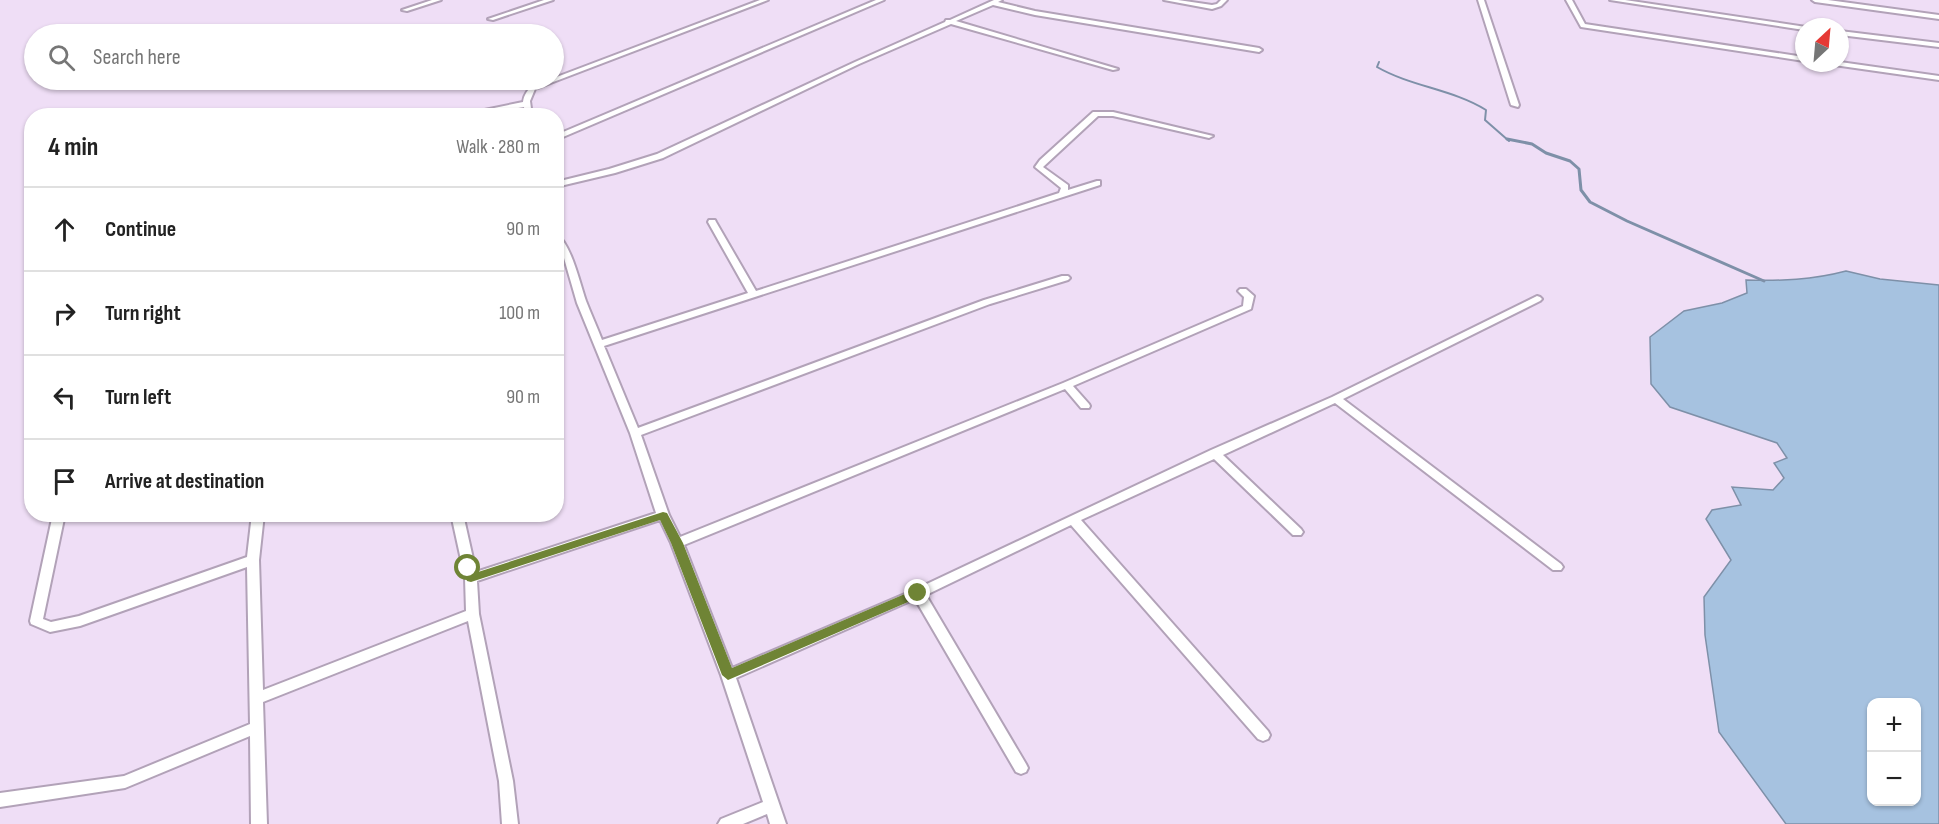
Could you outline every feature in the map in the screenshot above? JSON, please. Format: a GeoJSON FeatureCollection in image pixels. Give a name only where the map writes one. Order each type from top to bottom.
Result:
{"type":"FeatureCollection","features":[{"type":"Feature","properties":{"kind":"street"},"geometry":{"type":"LineString","coordinates":[[405,10],[438,0]]}},
{"type":"Feature","properties":{"kind":"street"},"geometry":{"type":"LineString","coordinates":[[491,19],[550,0]]}},
{"type":"Feature","properties":{"kind":"street"},"geometry":{"type":"LineString","coordinates":[[564,76],[765,0]]}},
{"type":"Feature","properties":{"kind":"street"},"geometry":{"type":"LineString","coordinates":[[564,135],[881,0]]}},
{"type":"Feature","properties":{"kind":"street"},"geometry":{"type":"LineString","coordinates":[[1167,0],[1212,7],[1224,0]]}},
{"type":"Feature","properties":{"kind":"street"},"geometry":{"type":"LineString","coordinates":[[1481,0],[1515,105]]}},
{"type":"Feature","properties":{"kind":"street"},"geometry":{"type":"LineString","coordinates":[[1569,0],[1583,26],[1795,58]]}},
{"type":"Feature","properties":{"kind":"street"},"geometry":{"type":"LineString","coordinates":[[1613,0],[1795,27]]}},
{"type":"Feature","properties":{"kind":"street"},"geometry":{"type":"LineString","coordinates":[[1815,0],[1939,17]]}},
{"type":"Feature","properties":{"kind":"street"},"geometry":{"type":"LineString","coordinates":[[564,183],[660,156],[948,21],[996,1],[1035,13],[1259,50]]}},
{"type":"Feature","properties":{"kind":"street"},"geometry":{"type":"LineString","coordinates":[[948,21],[1115,69]]}},
{"type":"Feature","properties":{"kind":"street"},"geometry":{"type":"LineString","coordinates":[[1849,34],[1939,45]]}},
{"type":"Feature","properties":{"kind":"street"},"geometry":{"type":"LineString","coordinates":[[1849,65],[1939,78]]}},
{"type":"Feature","properties":{"kind":"street"},"geometry":{"type":"LineString","coordinates":[[527,108],[528,93],[531,90]]}},
{"type":"Feature","properties":{"kind":"street"},"geometry":{"type":"LineString","coordinates":[[503,108],[526,104]]}},
{"type":"Feature","properties":{"kind":"street"},"geometry":{"type":"LineString","coordinates":[[1063,194],[1065,187],[1040,168],[1043,162],[1096,114],[1113,114],[1209,136]]}},
{"type":"Feature","properties":{"kind":"street"},"geometry":{"type":"LineString","coordinates":[[600,344],[1097,183]]}},
{"type":"Feature","properties":{"kind":"street"},"geometry":{"type":"LineString","coordinates":[[712,222],[753,294]]}},
{"type":"Feature","properties":{"kind":"street"},"geometry":{"type":"LineString","coordinates":[[564,251],[582,303],[635,433],[663,515],[677,543],[728,675],[778,824]]}},
{"type":"Feature","properties":{"kind":"street"},"geometry":{"type":"LineString","coordinates":[[635,433],[987,302],[1065,278]]}},
{"type":"Feature","properties":{"kind":"street"},"geometry":{"type":"LineString","coordinates":[[677,543],[1067,385],[1248,307],[1249,296],[1243,291]]}},
{"type":"Feature","properties":{"kind":"street"},"geometry":{"type":"LineString","coordinates":[[728,675],[918,593],[1215,453],[1336,399],[1537,299]]}},
{"type":"Feature","properties":{"kind":"street"},"geometry":{"type":"LineString","coordinates":[[1067,385],[1085,406]]}},
{"type":"Feature","properties":{"kind":"street"},"geometry":{"type":"LineString","coordinates":[[1336,399],[1557,567]]}},
{"type":"Feature","properties":{"kind":"street"},"geometry":{"type":"LineString","coordinates":[[1215,453],[1296,532]]}},
{"type":"Feature","properties":{"kind":"street"},"geometry":{"type":"LineString","coordinates":[[471,578],[663,515]]}},
{"type":"Feature","properties":{"kind":"street"},"geometry":{"type":"LineString","coordinates":[[1073,519],[1263,735]]}},
{"type":"Feature","properties":{"kind":"street"},"geometry":{"type":"LineString","coordinates":[[57,522],[36,621],[50,627],[80,621],[253,560]]}},
{"type":"Feature","properties":{"kind":"street"},"geometry":{"type":"LineString","coordinates":[[257,522],[253,560],[258,698],[259,824]]}},
{"type":"Feature","properties":{"kind":"street"},"geometry":{"type":"LineString","coordinates":[[460,522],[471,578],[473,614],[506,781],[510,824]]}},
{"type":"Feature","properties":{"kind":"street"},"geometry":{"type":"LineString","coordinates":[[918,593],[1021,768]]}},
{"type":"Feature","properties":{"kind":"street"},"geometry":{"type":"LineString","coordinates":[[258,698],[473,614]]}},
{"type":"Feature","properties":{"kind":"street"},"geometry":{"type":"LineString","coordinates":[[0,800],[124,782],[257,727]]}},
{"type":"Feature","properties":{"kind":"street"},"geometry":{"type":"LineString","coordinates":[[726,824],[771,806]]}},
{"type":"Feature","properties":{"kind":"water"},"geometry":{"type":"Polygon","coordinates":[[[1846,271],[1880,279],[1939,285],[1939,824],[1786,824],[1719,732],[1705,635],[1704,597],[1731,560],[1706,519],[1712,510],[1741,505],[1732,487],[1773,490],[1784,478],[1774,463],[1787,458],[1777,443],[1670,407],[1651,384],[1650,337],[1684,311],[1722,303],[1747,293],[1746,280],[1821,276],[1846,271]]]}},
{"type":"Feature","properties":{"kind":"waterway"},"geometry":{"type":"LineString","coordinates":[[1379,62],[1377,67],[1390,74],[1460,97],[1486,110],[1485,120],[1509,141]]}},
{"type":"Feature","properties":{"kind":"waterway"},"geometry":{"type":"LineString","coordinates":[[1507,139],[1532,144],[1546,153],[1570,161],[1579,169],[1581,190],[1590,202],[1627,221],[1764,281]]}},
{"type":"Feature","properties":{"kind":"route"},"geometry":{"type":"LineString","coordinates":[[468,568],[471,578],[663,515],[677,543],[728,675],[918,593]]}}]}
